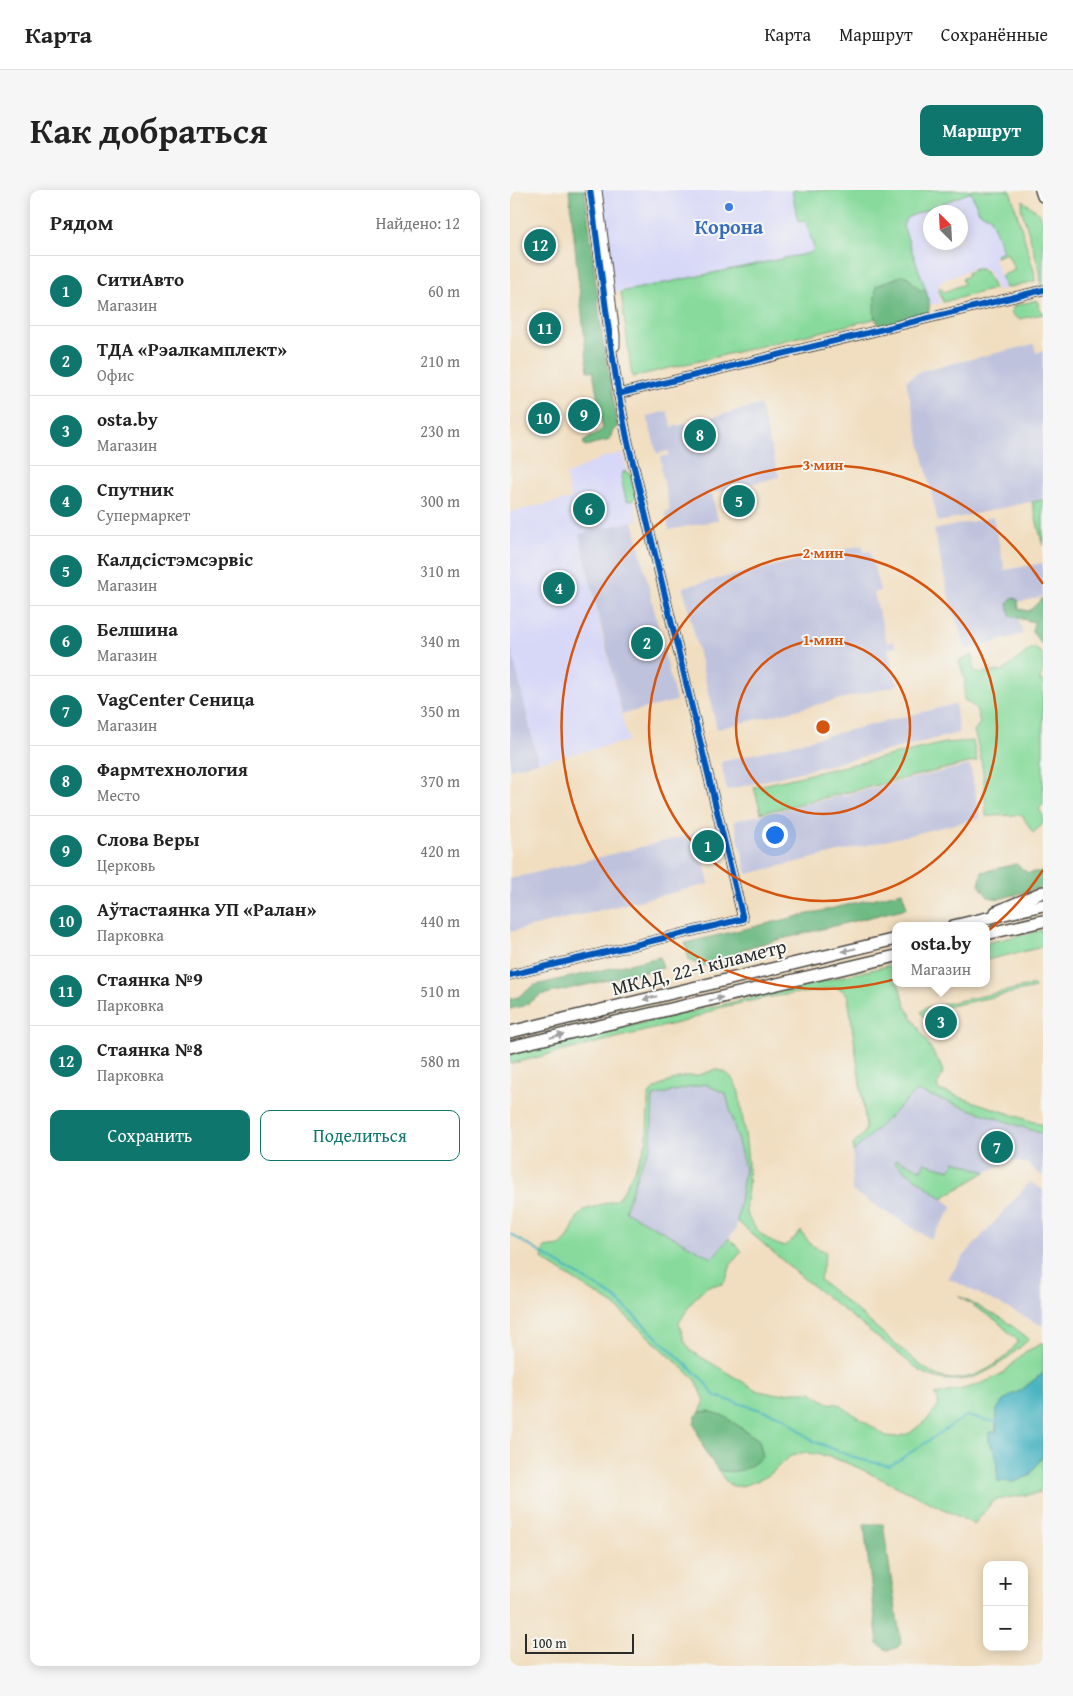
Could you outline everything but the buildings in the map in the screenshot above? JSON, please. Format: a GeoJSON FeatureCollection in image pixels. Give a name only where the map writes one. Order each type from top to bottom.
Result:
{"type":"FeatureCollection","features":[{"type":"Feature","properties":{"kind":"main road"},"geometry":{"type":"LineString","coordinates":[[1041,190],[1043,196]]}},
{"type":"Feature","properties":{"kind":"main road"},"geometry":{"type":"LineString","coordinates":[[978,920],[1043,892]]}},
{"type":"Feature","properties":{"kind":"main road"},"geometry":{"type":"LineString","coordinates":[[970,922],[1043,905]]}},
{"type":"Feature","properties":{"kind":"main road"},"geometry":{"type":"LineString","coordinates":[[990,933],[1040,923]]}},
{"type":"Feature","properties":{"kind":"main road","name":"МКАД, 22-і кіламетр"},"geometry":{"type":"LineString","coordinates":[[510,1032],[892,940]]}},
{"type":"Feature","properties":{"kind":"main road","name":"МКАД, 22-і кіламетр"},"geometry":{"type":"LineString","coordinates":[[510,1047],[892,957]]}},
{"type":"Feature","properties":{"kind":"street"},"geometry":{"type":"LineString","coordinates":[[510,975],[743,919],[633,466],[614,374],[590,190]]}},
{"type":"Feature","properties":{"kind":"street"},"geometry":{"type":"LineString","coordinates":[[597,190],[615,335],[614,374]]}},
{"type":"Feature","properties":{"kind":"street"},"geometry":{"type":"LineString","coordinates":[[618,394],[1043,290]]}},
{"type":"Feature","properties":{"kind":"shaded area"},"geometry":{"type":"Polygon","coordinates":[[[599,190],[792,190],[798,221],[806,220],[814,249],[810,253],[689,279],[612,293],[599,190]]]}},
{"type":"Feature","properties":{"kind":"shaded area"},"geometry":{"type":"Polygon","coordinates":[[[971,192],[979,212],[990,217],[1004,251],[997,254],[994,259],[1006,288],[997,291],[989,272],[983,267],[976,267],[942,281],[938,287],[941,303],[930,305],[903,226],[906,218],[923,211],[923,250],[968,250],[968,205],[938,205],[971,192]]]}},
{"type":"Feature","properties":{"kind":"shaded area"},"geometry":{"type":"Polygon","coordinates":[[[1034,344],[1036,353],[1043,351],[1043,499],[938,522],[906,381],[921,371],[1034,344]]]}},
{"type":"Feature","properties":{"kind":"shaded area"},"geometry":{"type":"Polygon","coordinates":[[[760,405],[779,477],[712,493],[718,520],[669,530],[665,512],[670,510],[660,457],[669,455],[668,451],[657,454],[647,416],[667,411],[672,427],[760,405]]]}},
{"type":"Feature","properties":{"kind":"shaded area"},"geometry":{"type":"Polygon","coordinates":[[[623,453],[638,520],[579,534],[628,741],[538,762],[510,643],[510,512],[571,499],[566,475],[603,457],[623,453]]]}},
{"type":"Feature","properties":{"kind":"shaded area"},"geometry":{"type":"Polygon","coordinates":[[[993,517],[1005,570],[1043,563],[1043,597],[1014,603],[1023,634],[966,650],[948,594],[934,530],[993,517]]]}},
{"type":"Feature","properties":{"kind":"shaded area"},"geometry":{"type":"Polygon","coordinates":[[[633,521],[676,701],[622,714],[579,534],[633,521]]]}},
{"type":"Feature","properties":{"kind":"shaded area"},"geometry":{"type":"Polygon","coordinates":[[[862,545],[864,552],[870,551],[880,591],[874,593],[887,643],[894,641],[896,647],[888,649],[898,685],[717,729],[683,587],[862,545]]]}},
{"type":"Feature","properties":{"kind":"shaded area"},"geometry":{"type":"Polygon","coordinates":[[[510,643],[538,762],[510,769],[510,643]]]}},
{"type":"Feature","properties":{"kind":"shaded area"},"geometry":{"type":"Polygon","coordinates":[[[955,704],[959,733],[727,790],[721,762],[955,704]]]}},
{"type":"Feature","properties":{"kind":"shaded area"},"geometry":{"type":"Polygon","coordinates":[[[970,765],[980,818],[747,874],[734,821],[970,765]]]}},
{"type":"Feature","properties":{"kind":"shaded area"},"geometry":{"type":"Polygon","coordinates":[[[698,833],[709,884],[510,932],[510,879],[698,833]]]}},
{"type":"Feature","properties":{"kind":"shaded area"},"geometry":{"type":"Polygon","coordinates":[[[706,1084],[726,1093],[745,1169],[736,1229],[712,1258],[625,1212],[639,1169],[651,1146],[653,1096],[706,1084]]]}},
{"type":"Feature","properties":{"kind":"shaded area"},"geometry":{"type":"Polygon","coordinates":[[[916,1091],[1043,1134],[1043,1176],[1027,1164],[1014,1160],[986,1172],[955,1161],[950,1170],[924,1163],[922,1170],[928,1187],[953,1207],[931,1239],[852,1191],[853,1152],[916,1091]]]}},
{"type":"Feature","properties":{"kind":"shaded area"},"geometry":{"type":"Polygon","coordinates":[[[1030,1182],[1043,1190],[1043,1326],[948,1278],[964,1256],[1030,1182]]]}},
{"type":"Feature","properties":{"kind":"green space"},"geometry":{"type":"Polygon","coordinates":[[[569,190],[585,190],[602,335],[618,426],[612,432],[610,440],[585,446],[583,442],[603,429],[593,371],[588,371],[569,190]]]}},
{"type":"Feature","properties":{"kind":"green space"},"geometry":{"type":"Polygon","coordinates":[[[792,190],[1010,190],[1034,271],[1035,281],[1006,288],[1001,276],[1015,270],[1007,253],[996,257],[997,254],[1003,251],[990,217],[979,212],[971,192],[938,205],[923,205],[923,211],[906,218],[903,226],[926,290],[919,290],[907,276],[877,286],[874,319],[632,377],[621,292],[810,253],[814,249],[806,221],[798,222],[792,190]]]}},
{"type":"Feature","properties":{"kind":"green space"},"geometry":{"type":"Polygon","coordinates":[[[1023,200],[1036,211],[1043,222],[1043,287],[1041,287],[1040,271],[1021,208],[1023,200]]]}},
{"type":"Feature","properties":{"kind":"green space"},"geometry":{"type":"Polygon","coordinates":[[[981,269],[987,273],[994,289],[943,302],[939,290],[940,287],[944,292],[964,284],[962,279],[968,276],[967,273],[981,269]]]}},
{"type":"Feature","properties":{"kind":"green space"},"geometry":{"type":"Polygon","coordinates":[[[903,275],[907,276],[919,290],[926,290],[929,302],[927,315],[882,326],[878,323],[874,314],[876,286],[903,275]]]}},
{"type":"Feature","properties":{"kind":"green space"},"geometry":{"type":"Polygon","coordinates":[[[1037,300],[1043,314],[1019,319],[1011,314],[1014,306],[1037,300]]]}},
{"type":"Feature","properties":{"kind":"green space"},"geometry":{"type":"Polygon","coordinates":[[[624,471],[630,474],[636,497],[632,501],[626,500],[621,477],[624,471]]]}},
{"type":"Feature","properties":{"kind":"green space"},"geometry":{"type":"Polygon","coordinates":[[[1043,500],[1043,546],[1032,502],[1043,500]]]}},
{"type":"Feature","properties":{"kind":"green space"},"geometry":{"type":"Polygon","coordinates":[[[1013,597],[1018,600],[1019,609],[1029,611],[1043,598],[1043,646],[1032,632],[1034,622],[1010,616],[1008,603],[1013,597]]]}},
{"type":"Feature","properties":{"kind":"green space"},"geometry":{"type":"Polygon","coordinates":[[[1033,647],[1043,654],[1043,671],[1039,681],[1043,680],[1043,805],[1039,809],[1043,815],[1043,824],[1033,833],[1022,815],[986,816],[983,773],[974,731],[980,723],[976,708],[964,700],[965,679],[959,661],[973,655],[974,673],[1003,671],[1033,647]]]}},
{"type":"Feature","properties":{"kind":"green space"},"geometry":{"type":"Polygon","coordinates":[[[973,741],[977,761],[761,813],[754,787],[945,743],[973,741]]]}},
{"type":"Feature","properties":{"kind":"green space"},"geometry":{"type":"Polygon","coordinates":[[[1016,864],[1028,873],[1043,871],[1043,887],[999,899],[988,897],[979,885],[982,872],[1016,864]]]}},
{"type":"Feature","properties":{"kind":"green space"},"geometry":{"type":"Polygon","coordinates":[[[902,892],[907,908],[753,946],[739,951],[731,959],[703,966],[689,961],[685,943],[902,892]]]}},
{"type":"Feature","properties":{"kind":"green space"},"geometry":{"type":"Polygon","coordinates":[[[1043,930],[1043,947],[990,959],[990,942],[1043,930]]]}},
{"type":"Feature","properties":{"kind":"green space"},"geometry":{"type":"Polygon","coordinates":[[[660,957],[663,968],[541,995],[524,1006],[510,1009],[510,999],[518,997],[535,985],[660,957]]]}},
{"type":"Feature","properties":{"kind":"green space"},"geometry":{"type":"Polygon","coordinates":[[[892,965],[892,987],[899,987],[906,1007],[940,1064],[943,1072],[937,1086],[939,1090],[1043,1125],[1043,1134],[916,1091],[853,1152],[853,1145],[864,1133],[866,1126],[848,996],[844,991],[836,987],[770,997],[722,1007],[686,1021],[510,1064],[510,1054],[892,965]]]}},
{"type":"Feature","properties":{"kind":"green space"},"geometry":{"type":"Polygon","coordinates":[[[1034,985],[1035,988],[941,1008],[942,1012],[929,1015],[932,1031],[921,1012],[925,1008],[1034,985]]]}},
{"type":"Feature","properties":{"kind":"green space"},"geometry":{"type":"Polygon","coordinates":[[[714,1070],[723,1071],[727,1074],[739,1093],[748,1164],[746,1212],[762,1235],[778,1245],[784,1246],[801,1231],[811,1245],[826,1252],[820,1280],[914,1360],[936,1375],[958,1379],[982,1372],[1003,1358],[1018,1341],[997,1321],[958,1296],[1003,1319],[1029,1339],[993,1368],[967,1379],[953,1380],[923,1373],[804,1279],[737,1221],[745,1169],[726,1094],[705,1084],[653,1096],[651,1146],[639,1169],[625,1211],[712,1258],[729,1238],[742,1251],[731,1264],[723,1284],[708,1286],[693,1300],[679,1323],[684,1340],[691,1351],[758,1391],[774,1394],[811,1392],[828,1403],[838,1404],[886,1436],[897,1437],[910,1433],[930,1417],[938,1406],[938,1400],[935,1395],[971,1387],[987,1381],[1003,1373],[1025,1352],[1043,1343],[1043,1373],[1020,1391],[1011,1395],[996,1422],[996,1433],[989,1432],[989,1441],[996,1455],[998,1481],[1029,1476],[1043,1456],[1043,1486],[1039,1493],[994,1500],[974,1524],[851,1464],[816,1454],[804,1453],[793,1455],[762,1479],[742,1486],[733,1486],[724,1479],[718,1470],[732,1472],[709,1411],[700,1412],[705,1401],[696,1380],[614,1305],[542,1259],[544,1248],[560,1246],[568,1238],[578,1216],[584,1210],[616,1200],[623,1192],[647,1140],[648,1100],[650,1093],[654,1089],[675,1079],[696,1076],[714,1070]]]}},
{"type":"Feature","properties":{"kind":"green space"},"geometry":{"type":"Polygon","coordinates":[[[896,1159],[922,1170],[924,1163],[950,1170],[955,1161],[986,1172],[942,1198],[894,1162],[896,1159]]]}},
{"type":"Feature","properties":{"kind":"green space"},"geometry":{"type":"Polygon","coordinates":[[[709,1411],[724,1416],[759,1440],[763,1456],[742,1470],[718,1470],[706,1453],[694,1424],[696,1416],[700,1412],[709,1411]]]}},
{"type":"Feature","properties":{"kind":"green space"},"geometry":{"type":"Polygon","coordinates":[[[864,1524],[883,1524],[901,1643],[897,1648],[887,1650],[878,1644],[864,1524]]]}},
{"type":"Feature","properties":{"kind":"water"},"geometry":{"type":"Polygon","coordinates":[[[1043,1373],[1043,1456],[1029,1476],[1014,1482],[998,1481],[996,1455],[989,1441],[989,1432],[996,1432],[997,1409],[1002,1402],[1043,1373]]]}},
{"type":"Feature","properties":{"kind":"waterway"},"geometry":{"type":"LineString","coordinates":[[510,1234],[614,1297],[702,1379],[715,1396],[784,1417],[811,1440],[858,1459],[890,1466],[966,1416],[998,1421]]}},
{"type":"Feature","properties":{"kind":"cycle path"},"geometry":{"type":"LineString","coordinates":[[510,975],[743,919],[627,438],[611,345],[590,190]]}},
{"type":"Feature","properties":{"kind":"cycle path"},"geometry":{"type":"LineString","coordinates":[[618,394],[1043,290]]}},
{"type":"Feature","properties":{"kind":"place","name":"Корона"},"geometry":{"type":"Point","coordinates":[729,207]}},
{"type":"Feature","properties":{"kind":"place","name":"Стаянка №8"},"geometry":{"type":"Point","coordinates":[540,245]}},
{"type":"Feature","properties":{"kind":"place","name":"Стаянка №9"},"geometry":{"type":"Point","coordinates":[545,328]}},
{"type":"Feature","properties":{"kind":"place","name":"Слова Веры"},"geometry":{"type":"Point","coordinates":[584,415]}},
{"type":"Feature","properties":{"kind":"place","name":"Аўтастаянка УП «Ралан»"},"geometry":{"type":"Point","coordinates":[544,418]}},
{"type":"Feature","properties":{"kind":"place","name":"Фармтехнология"},"geometry":{"type":"Point","coordinates":[700,435]}},
{"type":"Feature","properties":{"kind":"place","name":"Калдсістэмсэрвіс"},"geometry":{"type":"Point","coordinates":[739,501]}},
{"type":"Feature","properties":{"kind":"place","name":"Белшина"},"geometry":{"type":"Point","coordinates":[589,509]}},
{"type":"Feature","properties":{"kind":"place","name":"Спутник"},"geometry":{"type":"Point","coordinates":[559,588]}},
{"type":"Feature","properties":{"kind":"place","name":"ТДА «Рэалкамплект»"},"geometry":{"type":"Point","coordinates":[647,643]}},
{"type":"Feature","properties":{"kind":"place","name":"СитиАвто"},"geometry":{"type":"Point","coordinates":[708,846]}},
{"type":"Feature","properties":{"kind":"place","name":"osta.by"},"geometry":{"type":"Point","coordinates":[941,1022]}},
{"type":"Feature","properties":{"kind":"place","name":"VagCenter Сеница"},"geometry":{"type":"Point","coordinates":[997,1147]}}]}
